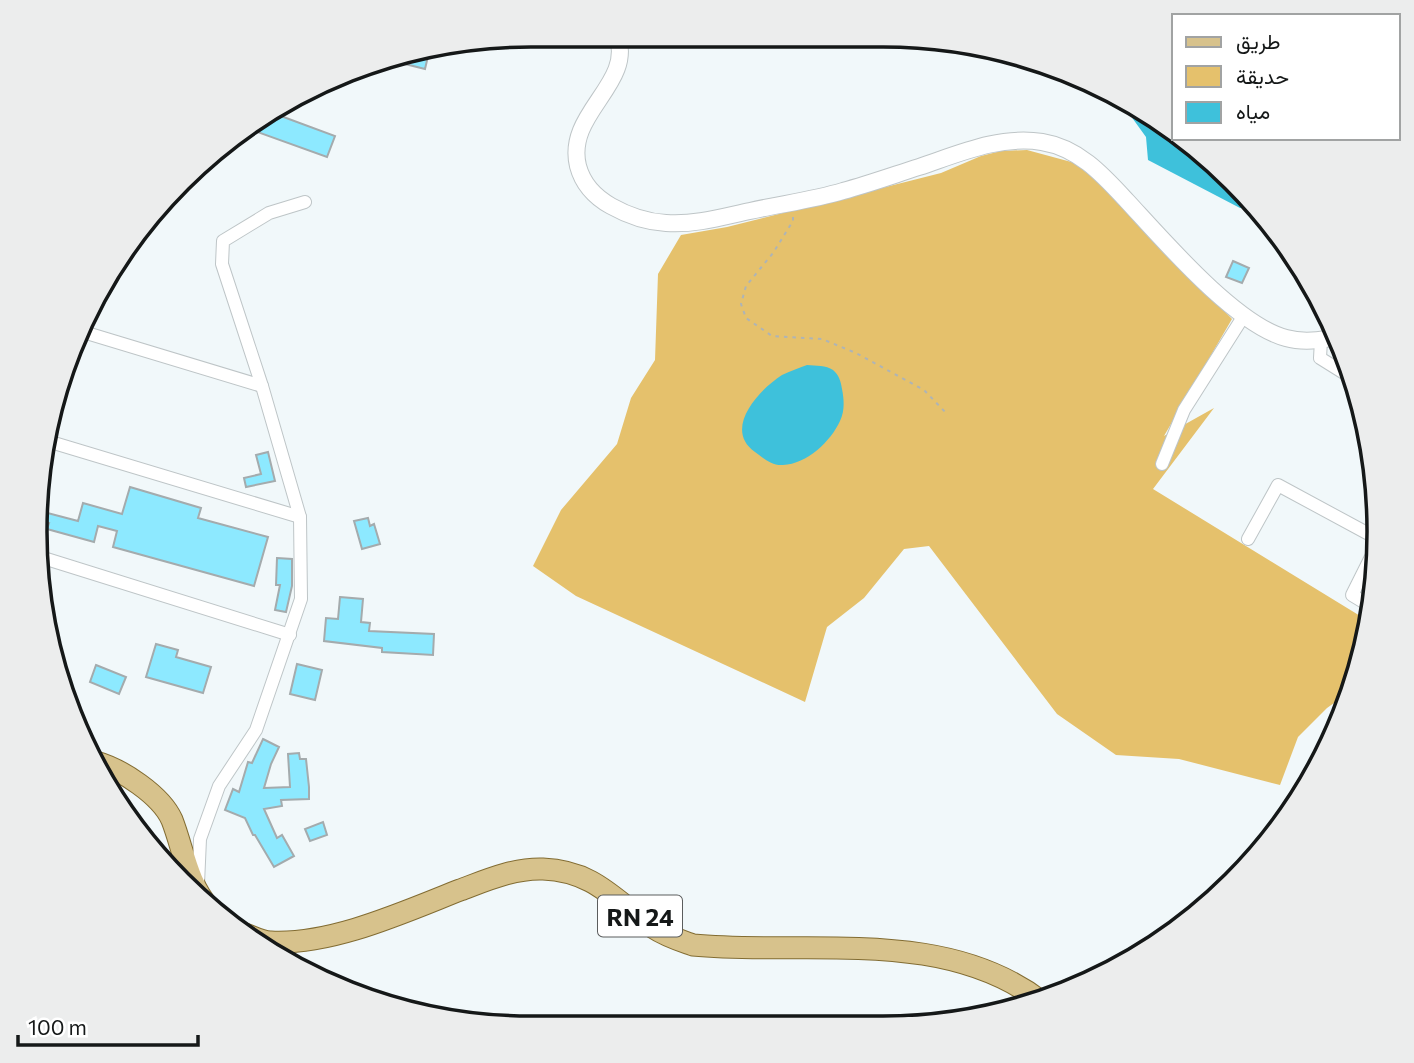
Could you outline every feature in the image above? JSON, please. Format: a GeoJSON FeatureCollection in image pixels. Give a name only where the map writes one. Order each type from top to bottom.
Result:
{"type":"FeatureCollection","features":[{"type":"Feature","properties":{"kind":"main road"},"geometry":{"type":"LineString","coordinates":[[107,765],[143,786],[171,817],[194,879]]}},
{"type":"Feature","properties":{"kind":"main road","name":"RN 24"},"geometry":{"type":"LineString","coordinates":[[275,942],[310,940],[385,919],[513,871],[542,869],[570,873],[597,883],[653,927],[672,938],[693,945],[905,951],[951,959],[995,975],[1027,993]]}},
{"type":"Feature","properties":{"kind":"street"},"geometry":{"type":"LineString","coordinates":[[620,47],[618,69],[583,123],[577,162],[587,187],[609,205],[635,217],[663,223],[691,223],[842,191],[986,145],[1020,141],[1043,142],[1075,154],[1102,174],[1243,317],[1287,339],[1327,339]]}},
{"type":"Feature","properties":{"kind":"street"},"geometry":{"type":"LineString","coordinates":[[202,887],[200,839],[219,786],[256,730],[301,599],[300,517],[262,386],[222,264],[223,240],[269,213],[305,202]]}},
{"type":"Feature","properties":{"kind":"street"},"geometry":{"type":"LineString","coordinates":[[1162,464],[1184,410],[1243,317]]}},
{"type":"Feature","properties":{"kind":"street"},"geometry":{"type":"LineString","coordinates":[[89,334],[262,386]]}},
{"type":"Feature","properties":{"kind":"street"},"geometry":{"type":"LineString","coordinates":[[1321,340],[1320,358],[1339,370]]}},
{"type":"Feature","properties":{"kind":"street"},"geometry":{"type":"LineString","coordinates":[[56,444],[300,517]]}},
{"type":"Feature","properties":{"kind":"street"},"geometry":{"type":"LineString","coordinates":[[1248,539],[1278,485],[1367,535]]}},
{"type":"Feature","properties":{"kind":"street"},"geometry":{"type":"LineString","coordinates":[[48,559],[290,635]]}},
{"type":"Feature","properties":{"kind":"street"},"geometry":{"type":"LineString","coordinates":[[1362,601],[1352,594],[1366,566]]}},
{"type":"Feature","properties":{"kind":"path"},"geometry":{"type":"LineString","coordinates":[[792,202],[793,221],[773,253],[746,286],[741,304],[746,318],[772,336],[822,340],[856,352],[925,390],[947,414]]}},
{"type":"Feature","properties":{"kind":"green space"},"geometry":{"type":"Polygon","coordinates":[[[1027,150],[1075,163],[1112,194],[1232,319],[1164,436],[1214,408],[1153,489],[1359,615],[1350,657],[1336,702],[1298,737],[1280,785],[1179,759],[1116,755],[1057,714],[929,546],[904,549],[864,598],[827,627],[805,702],[576,596],[533,566],[561,510],[617,444],[631,398],[655,360],[658,274],[681,235],[727,227],[941,173],[981,156],[1001,151],[1027,150]]]}},
{"type":"Feature","properties":{"kind":"water"},"geometry":{"type":"Polygon","coordinates":[[[1130,115],[1202,167],[1243,208],[1148,160],[1146,137],[1130,115]]]}},
{"type":"Feature","properties":{"kind":"water"},"geometry":{"type":"Polygon","coordinates":[[[807,365],[827,367],[837,374],[843,397],[842,417],[831,436],[809,456],[792,464],[775,464],[761,457],[746,443],[742,432],[743,421],[755,399],[773,381],[807,365]]]}},
{"type":"Feature","properties":{"kind":"building"},"geometry":{"type":"Polygon","coordinates":[[[427,59],[425,69],[406,64],[427,59]]]}},
{"type":"Feature","properties":{"kind":"building"},"geometry":{"type":"Polygon","coordinates":[[[282,116],[335,136],[327,157],[258,132],[282,116]]]}},
{"type":"Feature","properties":{"kind":"building"},"geometry":{"type":"Polygon","coordinates":[[[1233,261],[1249,268],[1242,283],[1226,277],[1233,261]]]}},
{"type":"Feature","properties":{"kind":"building"},"geometry":{"type":"Polygon","coordinates":[[[268,452],[275,481],[246,487],[244,478],[261,474],[256,455],[268,452]]]}},
{"type":"Feature","properties":{"kind":"building"},"geometry":{"type":"Polygon","coordinates":[[[130,487],[201,508],[198,518],[268,537],[254,586],[113,547],[117,531],[98,526],[94,542],[47,529],[48,513],[78,521],[83,503],[122,514],[130,487]]]}},
{"type":"Feature","properties":{"kind":"building"},"geometry":{"type":"Polygon","coordinates":[[[368,518],[370,526],[374,524],[380,544],[362,549],[354,521],[368,518]]]}},
{"type":"Feature","properties":{"kind":"building"},"geometry":{"type":"Polygon","coordinates":[[[277,558],[292,559],[292,586],[286,612],[275,610],[280,585],[276,585],[277,558]]]}},
{"type":"Feature","properties":{"kind":"building"},"geometry":{"type":"Polygon","coordinates":[[[340,597],[363,599],[361,622],[370,623],[369,631],[434,634],[433,655],[382,652],[382,648],[324,641],[326,618],[338,619],[340,597]]]}},
{"type":"Feature","properties":{"kind":"building"},"geometry":{"type":"Polygon","coordinates":[[[156,644],[178,650],[176,657],[211,667],[203,693],[146,677],[156,644]]]}},
{"type":"Feature","properties":{"kind":"building"},"geometry":{"type":"Polygon","coordinates":[[[297,664],[322,670],[315,700],[290,694],[297,664]]]}},
{"type":"Feature","properties":{"kind":"building"},"geometry":{"type":"Polygon","coordinates":[[[96,665],[126,677],[119,694],[90,682],[96,665]]]}},
{"type":"Feature","properties":{"kind":"building"},"geometry":{"type":"Polygon","coordinates":[[[263,739],[279,747],[264,788],[290,787],[288,754],[299,753],[300,759],[306,759],[309,787],[309,799],[281,800],[282,806],[264,809],[277,838],[282,835],[294,856],[274,867],[245,818],[225,810],[233,789],[239,792],[248,762],[252,763],[263,739]]]}},
{"type":"Feature","properties":{"kind":"building"},"geometry":{"type":"Polygon","coordinates":[[[323,822],[327,835],[310,841],[305,829],[323,822]]]}}]}
